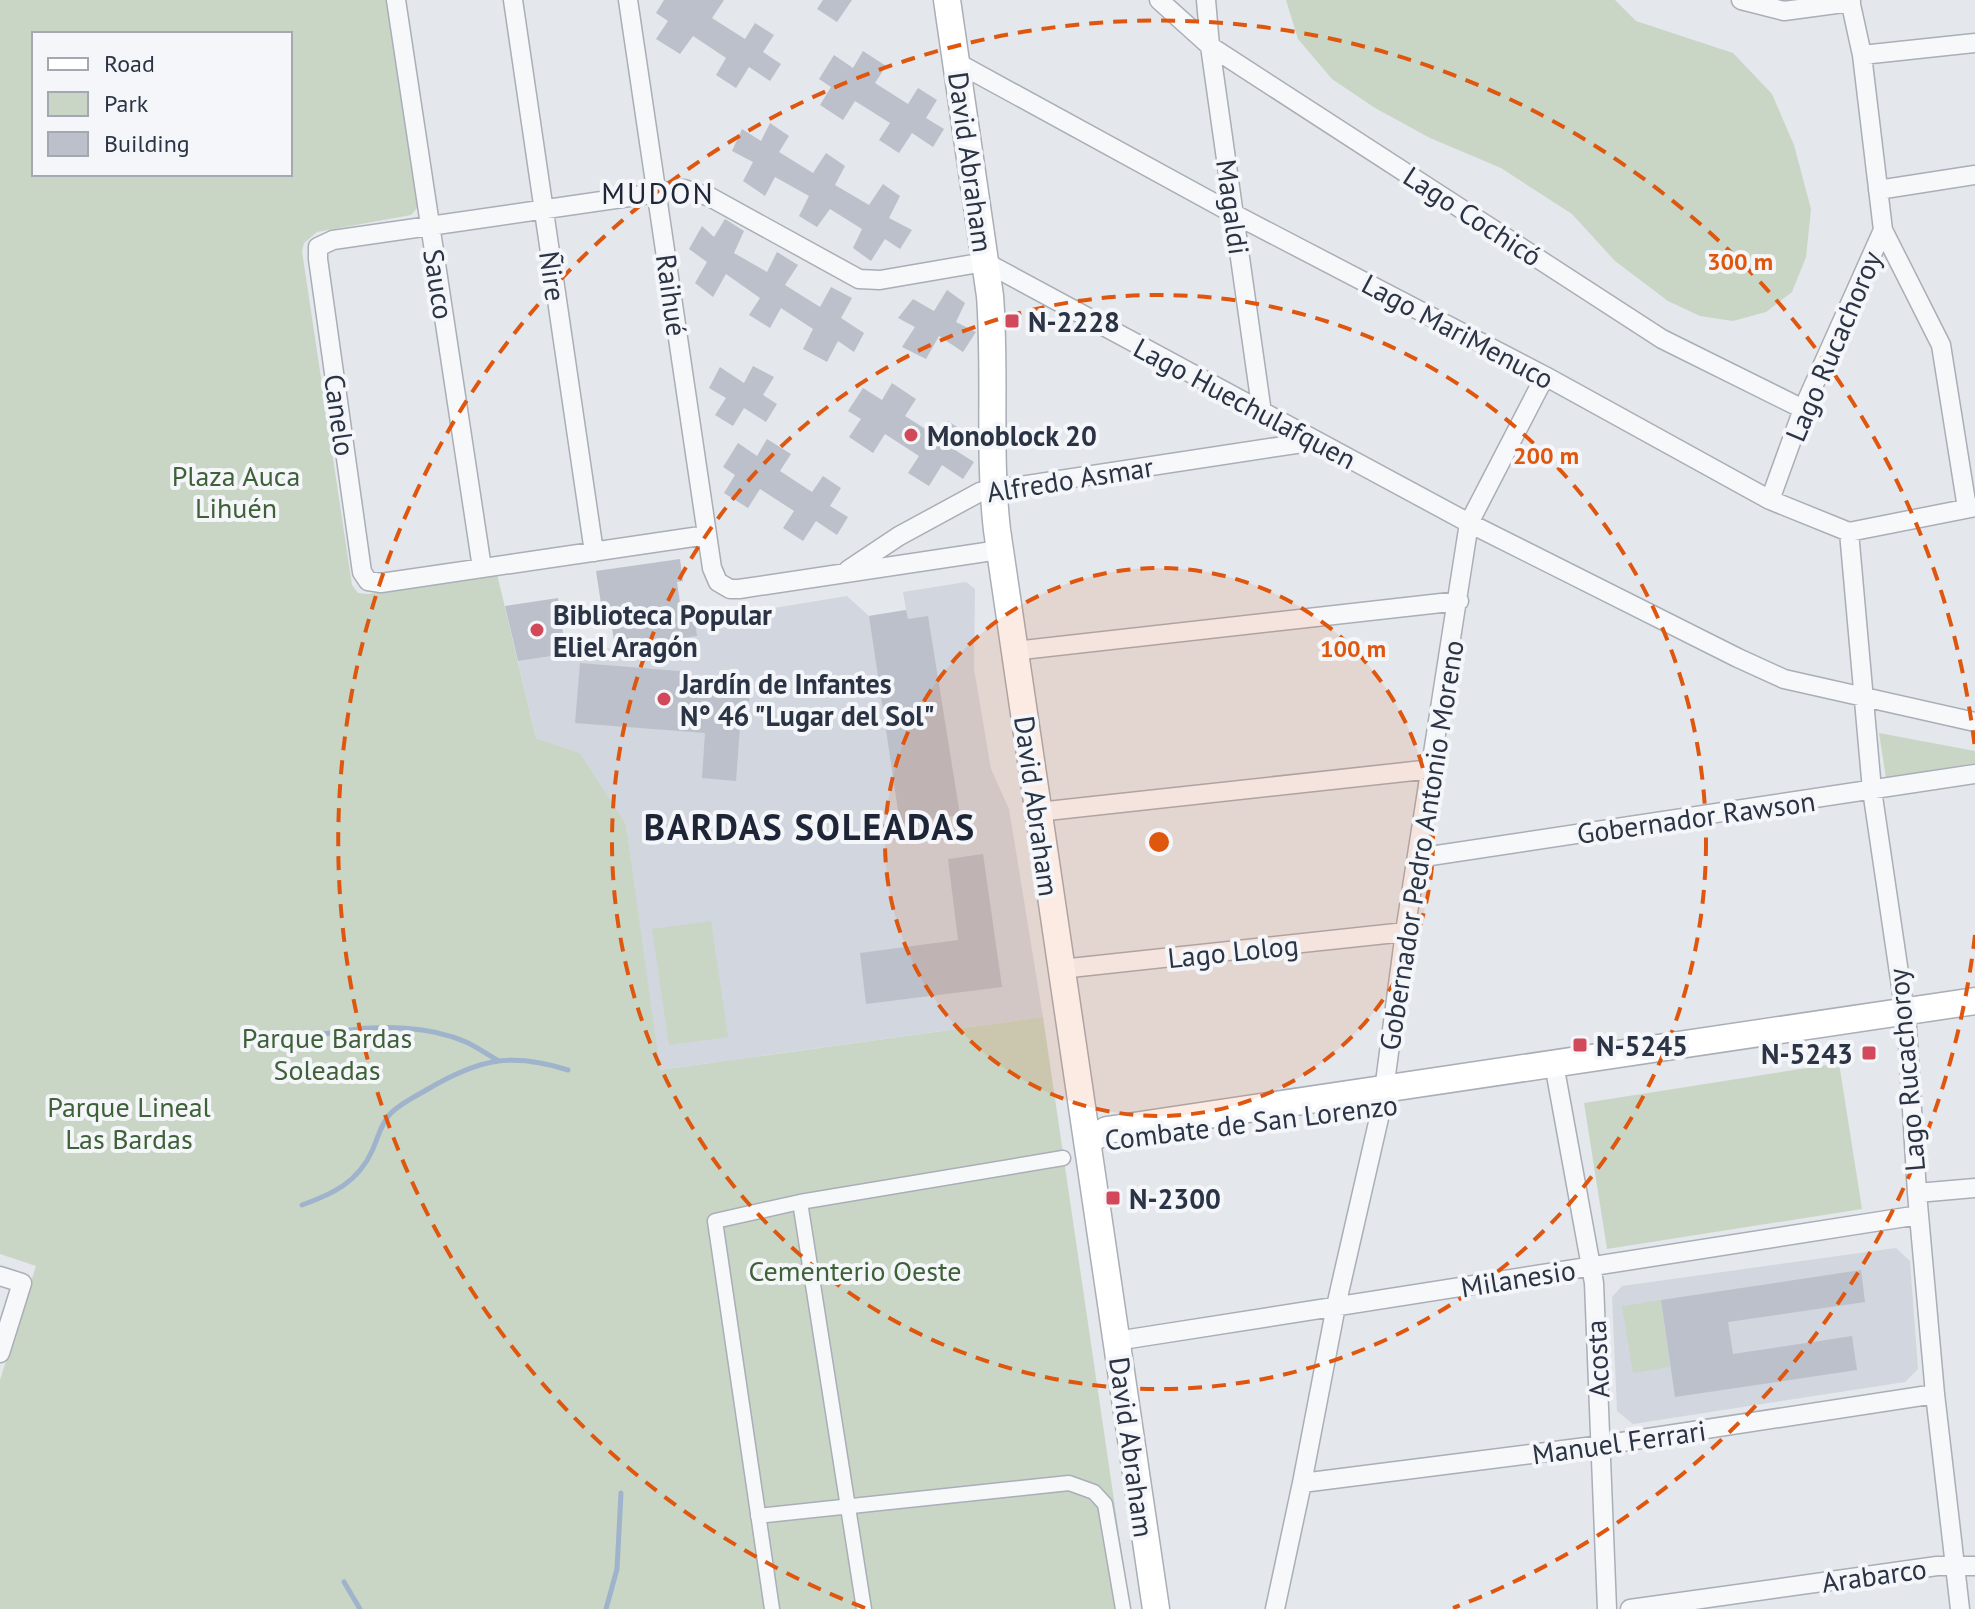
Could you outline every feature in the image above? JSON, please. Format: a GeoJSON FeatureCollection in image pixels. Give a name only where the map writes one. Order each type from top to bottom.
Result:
{"type":"FeatureCollection","features":[{"type":"Feature","properties":{"kind":"main road","name":"David Abraham"},"geometry":{"type":"LineString","coordinates":[[947,0],[985,262],[993,344],[993,489],[999,550],[1156,1609]]}},
{"type":"Feature","properties":{"kind":"main road","name":"Combate de San Lorenzo"},"geometry":{"type":"LineString","coordinates":[[1905,1020],[1975,1001]]}},
{"type":"Feature","properties":{"kind":"main road","name":"Combate de San Lorenzo"},"geometry":{"type":"LineString","coordinates":[[1087,1141],[1107,1130],[1383,1097],[1905,1020],[1975,1017]]}},
{"type":"Feature","properties":{"kind":"street","name":"Sauco"},"geometry":{"type":"LineString","coordinates":[[396,0],[482,568]]}},
{"type":"Feature","properties":{"kind":"street","name":"Ñire"},"geometry":{"type":"LineString","coordinates":[[513,0],[594,552]]}},
{"type":"Feature","properties":{"kind":"street","name":"Raihué"},"geometry":{"type":"LineString","coordinates":[[628,0],[707,535],[714,576],[723,587]]}},
{"type":"Feature","properties":{"kind":"street","name":"Lago Cochicó"},"geometry":{"type":"LineString","coordinates":[[1159,0],[1210,46],[1662,339],[1803,409]]}},
{"type":"Feature","properties":{"kind":"street","name":"Magaldi"},"geometry":{"type":"LineString","coordinates":[[1206,0],[1262,413]]}},
{"type":"Feature","properties":{"kind":"street"},"geometry":{"type":"LineString","coordinates":[[1741,0],[1784,11],[1850,1]]}},
{"type":"Feature","properties":{"kind":"street","name":"Lago Rucachoroy"},"geometry":{"type":"LineString","coordinates":[[1770,500],[1803,409],[1883,230],[1862,55],[1850,1]]}},
{"type":"Feature","properties":{"kind":"street"},"geometry":{"type":"LineString","coordinates":[[1862,55],[1975,43]]}},
{"type":"Feature","properties":{"kind":"street","name":"Lago MariMenuco"},"geometry":{"type":"LineString","coordinates":[[956,62],[1234,214],[1545,376],[1770,500],[1849,532]]}},
{"type":"Feature","properties":{"kind":"street"},"geometry":{"type":"LineString","coordinates":[[1878,190],[1975,175]]}},
{"type":"Feature","properties":{"kind":"street"},"geometry":{"type":"LineString","coordinates":[[430,225],[684,189],[710,197],[859,279],[880,280],[985,262]]}},
{"type":"Feature","properties":{"kind":"street","name":"Canelo"},"geometry":{"type":"LineString","coordinates":[[430,225],[326,241],[318,247],[362,572],[368,581],[381,583],[482,568]]}},
{"type":"Feature","properties":{"kind":"street"},"geometry":{"type":"LineString","coordinates":[[1849,532],[1971,508],[1941,345],[1883,230]]}},
{"type":"Feature","properties":{"kind":"street","name":"Lago Huechulafquen"},"geometry":{"type":"LineString","coordinates":[[985,262],[1469,523],[1784,679],[1975,722]]}},
{"type":"Feature","properties":{"kind":"street","name":"Gobernador Pedro Antonio Moreno"},"geometry":{"type":"LineString","coordinates":[[1275,1609],[1336,1306],[1383,1097],[1405,932],[1469,523],[1545,376]]}},
{"type":"Feature","properties":{"kind":"street","name":"Alfredo Asmar"},"geometry":{"type":"LineString","coordinates":[[845,572],[885,544],[962,500],[993,489],[1316,441]]}},
{"type":"Feature","properties":{"kind":"street","name":"Lago Rucachoroy"},"geometry":{"type":"LineString","coordinates":[[1849,532],[1872,790],[1905,1020],[1935,1394],[1966,1565],[1960,1609]]}},
{"type":"Feature","properties":{"kind":"street"},"geometry":{"type":"LineString","coordinates":[[482,568],[707,535]]}},
{"type":"Feature","properties":{"kind":"street","name":"Alfredo Asmar"},"geometry":{"type":"LineString","coordinates":[[723,587],[739,589],[999,550]]}},
{"type":"Feature","properties":{"kind":"street"},"geometry":{"type":"LineString","coordinates":[[1014,651],[1459,601]]}},
{"type":"Feature","properties":{"kind":"street"},"geometry":{"type":"LineString","coordinates":[[1038,812],[1432,769]]}},
{"type":"Feature","properties":{"kind":"street","name":"Gobernador Rawson"},"geometry":{"type":"LineString","coordinates":[[1417,858],[1975,774]]}},
{"type":"Feature","properties":{"kind":"street","name":"Lago Lolog"},"geometry":{"type":"LineString","coordinates":[[1061,969],[1405,932]]}},
{"type":"Feature","properties":{"kind":"street","name":"Acosta"},"geometry":{"type":"LineString","coordinates":[[1555,1072],[1592,1267],[1607,1609]]}},
{"type":"Feature","properties":{"kind":"street"},"geometry":{"type":"LineString","coordinates":[[772,1609],[715,1221],[800,1202],[1063,1158]]}},
{"type":"Feature","properties":{"kind":"street"},"geometry":{"type":"LineString","coordinates":[[1917,1193],[1975,1188]]}},
{"type":"Feature","properties":{"kind":"street"},"geometry":{"type":"LineString","coordinates":[[800,1202],[864,1609]]}},
{"type":"Feature","properties":{"kind":"street","name":"Milanesio"},"geometry":{"type":"LineString","coordinates":[[1116,1341],[1919,1215]]}},
{"type":"Feature","properties":{"kind":"street"},"geometry":{"type":"LineString","coordinates":[[0,1276],[22,1283],[0,1353]]}},
{"type":"Feature","properties":{"kind":"street","name":"Manuel Ferrari"},"geometry":{"type":"LineString","coordinates":[[1302,1483],[1602,1445],[1935,1394]]}},
{"type":"Feature","properties":{"kind":"street"},"geometry":{"type":"LineString","coordinates":[[758,1516],[1069,1483],[1094,1492],[1105,1504],[1123,1609]]}},
{"type":"Feature","properties":{"kind":"street","name":"Arabarco"},"geometry":{"type":"LineString","coordinates":[[1630,1609],[1966,1565]]}},
{"type":"Feature","properties":{"kind":"shaded area"},"geometry":{"type":"Polygon","coordinates":[[[966,582],[975,589],[974,669],[991,769],[1009,809],[1043,1017],[659,1070],[626,824],[580,753],[536,738],[518,661],[696,636],[695,621],[847,596],[869,616],[906,610],[903,592],[966,582]]]}},
{"type":"Feature","properties":{"kind":"shaded area"},"geometry":{"type":"Polygon","coordinates":[[[1896,1248],[1910,1261],[1918,1369],[1905,1382],[1633,1424],[1617,1411],[1612,1297],[1622,1286],[1896,1248]]]}},
{"type":"Feature","properties":{"kind":"green space","name":"Parque Bardas Soleadas"},"geometry":{"type":"Polygon","coordinates":[[[0,0],[389,0],[418,207],[411,215],[317,232],[304,243],[302,251],[352,585],[358,593],[368,594],[497,574],[536,738],[580,753],[626,824],[660,1070],[1043,1017],[1130,1609],[0,1609],[0,1380],[36,1266],[0,1254],[0,0]]]}},
{"type":"Feature","properties":{"kind":"green space"},"geometry":{"type":"Polygon","coordinates":[[[1286,0],[1615,0],[1636,21],[1733,53],[1772,94],[1794,145],[1811,209],[1806,257],[1792,292],[1766,312],[1733,321],[1700,316],[1668,301],[1615,261],[1572,214],[1501,168],[1430,138],[1375,108],[1332,79],[1298,39],[1286,0]]]}},
{"type":"Feature","properties":{"kind":"green space"},"geometry":{"type":"Polygon","coordinates":[[[1879,733],[1975,751],[1975,763],[1886,778],[1879,733]]]}},
{"type":"Feature","properties":{"kind":"green space"},"geometry":{"type":"Polygon","coordinates":[[[711,921],[728,1037],[669,1045],[652,929],[711,921]]]}},
{"type":"Feature","properties":{"kind":"green space"},"geometry":{"type":"Polygon","coordinates":[[[1839,1063],[1862,1209],[1607,1249],[1584,1103],[1839,1063]]]}},
{"type":"Feature","properties":{"kind":"green space"},"geometry":{"type":"Polygon","coordinates":[[[1661,1300],[1670,1367],[1633,1373],[1622,1306],[1661,1300]]]}},
{"type":"Feature","properties":{"kind":"building"},"geometry":{"type":"Polygon","coordinates":[[[664,0],[724,0],[712,18],[745,39],[755,23],[774,35],[763,52],[781,64],[770,81],[749,67],[736,88],[716,75],[726,58],[693,36],[680,54],[656,39],[668,21],[656,13],[664,0]]]}},
{"type":"Feature","properties":{"kind":"building"},"geometry":{"type":"Polygon","coordinates":[[[823,0],[852,0],[837,22],[817,9],[823,0]]]}},
{"type":"Feature","properties":{"kind":"building"},"geometry":{"type":"Polygon","coordinates":[[[863,51],[886,66],[875,83],[908,104],[918,88],[937,100],[926,118],[944,129],[933,147],[912,133],[899,153],[879,140],[890,123],[855,101],[843,120],[820,105],[831,87],[819,79],[834,55],[853,68],[863,51]]]}},
{"type":"Feature","properties":{"kind":"building"},"geometry":{"type":"Polygon","coordinates":[[[770,123],[789,136],[779,152],[813,173],[826,153],[845,166],[835,185],[869,205],[883,184],[900,196],[889,218],[912,230],[900,249],[885,239],[871,261],[853,248],[862,229],[830,209],[817,227],[799,216],[809,196],[775,177],[765,196],[743,181],[753,162],[732,151],[742,129],[761,141],[770,123]]]}},
{"type":"Feature","properties":{"kind":"building"},"geometry":{"type":"Polygon","coordinates":[[[725,219],[744,231],[734,253],[767,272],[777,252],[798,265],[785,285],[820,307],[831,287],[852,298],[841,318],[864,333],[854,352],[838,341],[827,362],[803,349],[813,329],[781,308],[770,328],[749,315],[760,298],[726,274],[713,297],[695,283],[707,262],[689,249],[702,226],[714,237],[725,219]]]}},
{"type":"Feature","properties":{"kind":"building"},"geometry":{"type":"Polygon","coordinates":[[[947,290],[965,303],[956,322],[976,332],[963,352],[939,336],[926,359],[902,347],[915,327],[898,318],[913,299],[934,311],[947,290]]]}},
{"type":"Feature","properties":{"kind":"building"},"geometry":{"type":"Polygon","coordinates":[[[753,366],[774,377],[763,395],[777,404],[766,422],[744,408],[733,426],[715,415],[726,398],[709,388],[720,367],[744,383],[753,366]]]}},
{"type":"Feature","properties":{"kind":"building","name":"Monoblock 20"},"geometry":{"type":"Polygon","coordinates":[[[892,383],[916,399],[905,416],[938,437],[948,421],[966,433],[955,450],[974,462],[963,479],[942,465],[929,486],[908,473],[919,456],[885,434],[873,453],[849,437],[861,419],[848,411],[863,388],[882,400],[892,383]]]}},
{"type":"Feature","properties":{"kind":"building"},"geometry":{"type":"Polygon","coordinates":[[[767,439],[791,454],[780,471],[812,492],[823,476],[841,488],[830,506],[848,517],[837,535],[816,521],[803,541],[783,528],[794,511],[760,489],[748,508],[724,493],[735,475],[723,467],[738,443],[757,456],[767,439]]]}},
{"type":"Feature","properties":{"kind":"building"},"geometry":{"type":"Polygon","coordinates":[[[680,559],[683,581],[677,582],[683,622],[695,621],[697,636],[615,647],[609,609],[602,610],[596,571],[680,559]]]}},
{"type":"Feature","properties":{"kind":"building","name":"Biblioteca Popular Eliel Aragón"},"geometry":{"type":"Polygon","coordinates":[[[558,598],[566,654],[518,661],[505,606],[558,598]]]}},
{"type":"Feature","properties":{"kind":"building"},"geometry":{"type":"Polygon","coordinates":[[[906,610],[908,619],[928,616],[960,815],[900,824],[869,616],[906,610]]]}},
{"type":"Feature","properties":{"kind":"building"},"geometry":{"type":"Polygon","coordinates":[[[580,663],[691,672],[691,679],[742,683],[742,691],[750,692],[747,727],[740,727],[736,781],[702,778],[705,733],[575,723],[580,663]]]}},
{"type":"Feature","properties":{"kind":"building"},"geometry":{"type":"Polygon","coordinates":[[[983,854],[1002,987],[866,1004],[860,953],[958,940],[948,859],[983,854]]]}},
{"type":"Feature","properties":{"kind":"building"},"geometry":{"type":"Polygon","coordinates":[[[1861,1270],[1865,1302],[1728,1322],[1733,1354],[1852,1336],[1857,1370],[1675,1397],[1661,1300],[1861,1270]]]}},
{"type":"Feature","properties":{"kind":"waterway"},"geometry":{"type":"LineString","coordinates":[[281,1038],[358,1029],[405,1028],[452,1037],[499,1061]]}},
{"type":"Feature","properties":{"kind":"waterway"},"geometry":{"type":"LineString","coordinates":[[302,1205],[352,1179],[366,1162],[391,1113],[446,1079],[480,1065],[512,1060],[568,1070]]}},
{"type":"Feature","properties":{"kind":"waterway"},"geometry":{"type":"LineString","coordinates":[[606,1609],[617,1569],[621,1493]]}},
{"type":"Feature","properties":{"kind":"waterway"},"geometry":{"type":"LineString","coordinates":[[344,1582],[360,1609]]}},
{"type":"Feature","properties":{"kind":"place","name":"N-2228"},"geometry":{"type":"Point","coordinates":[1012,321]}},
{"type":"Feature","properties":{"kind":"place","name":"Monoblock 20"},"geometry":{"type":"Point","coordinates":[911,435]}},
{"type":"Feature","properties":{"kind":"place","name":"Biblioteca Popular Eliel Aragón"},"geometry":{"type":"Point","coordinates":[537,630]}},
{"type":"Feature","properties":{"kind":"place","name":"Jardín de Infantes N° 46 \"Lugar del Sol\""},"geometry":{"type":"Point","coordinates":[664,699]}},
{"type":"Feature","properties":{"kind":"place","name":"N-5245"},"geometry":{"type":"Point","coordinates":[1580,1045]}},
{"type":"Feature","properties":{"kind":"place","name":"N-5243"},"geometry":{"type":"Point","coordinates":[1869,1053]}},
{"type":"Feature","properties":{"kind":"place","name":"N-2300"},"geometry":{"type":"Point","coordinates":[1113,1198]}},
{"type":"Feature","properties":{"kind":"district","name":"MUDON"},"geometry":{"type":"Point","coordinates":[658,192]}},
{"type":"Feature","properties":{"kind":"district","name":"BARDAS SOLEADAS"},"geometry":{"type":"Point","coordinates":[810,826]}},
{"type":"Feature","properties":{"kind":"park label","name":"Plaza Auca Lihuén"},"geometry":{"type":"Point","coordinates":[236,491]}},
{"type":"Feature","properties":{"kind":"park label","name":"Parque Lineal Las Bardas"},"geometry":{"type":"Point","coordinates":[129,1122]}},
{"type":"Feature","properties":{"kind":"park label","name":"Cementerio Oeste"},"geometry":{"type":"Point","coordinates":[855,1270]}}]}
